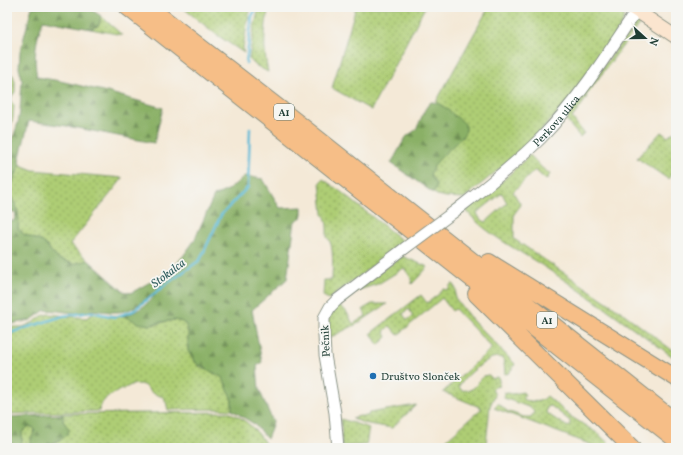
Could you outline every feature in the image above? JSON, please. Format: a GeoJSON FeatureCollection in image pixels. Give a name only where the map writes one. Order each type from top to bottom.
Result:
{"type":"FeatureCollection","features":[{"type":"Feature","properties":{"kind":"highway","name":"A1"},"geometry":{"type":"LineString","coordinates":[[127,7],[676,440]]}},
{"type":"Feature","properties":{"kind":"highway","name":"A1"},"geometry":{"type":"LineString","coordinates":[[149,7],[676,422]]}},
{"type":"Feature","properties":{"kind":"highway"},"geometry":{"type":"LineString","coordinates":[[418,218],[433,221],[482,258],[676,378]]}},
{"type":"Feature","properties":{"kind":"highway"},"geometry":{"type":"LineString","coordinates":[[431,246],[444,266],[495,312],[632,448]]}},
{"type":"Feature","properties":{"kind":"main road"},"geometry":{"type":"LineString","coordinates":[[633,9],[676,37]]}},
{"type":"Feature","properties":{"kind":"street","name":"Perkova ulica"},"geometry":{"type":"LineString","coordinates":[[405,248],[455,212],[508,169],[541,137],[572,102],[613,47],[633,9]]}},
{"type":"Feature","properties":{"kind":"street","name":"Pečnik"},"geometry":{"type":"LineString","coordinates":[[338,448],[335,413],[324,355],[324,318],[330,307],[337,300],[405,248]]}},
{"type":"Feature","properties":{"kind":"green space"},"geometry":{"type":"Polygon","coordinates":[[[32,7],[87,7],[101,16],[99,25],[91,29],[43,20],[36,48],[35,62],[37,77],[107,92],[163,108],[154,143],[67,126],[29,121],[19,161],[21,164],[10,187],[10,196],[18,211],[18,229],[25,235],[43,242],[58,259],[74,264],[88,260],[123,291],[131,293],[171,270],[194,241],[214,196],[228,190],[245,176],[263,179],[280,208],[302,207],[302,217],[295,221],[287,279],[252,310],[262,362],[257,366],[259,389],[273,422],[267,439],[254,424],[232,410],[232,400],[223,378],[197,364],[188,351],[188,330],[185,324],[174,320],[150,325],[138,323],[123,315],[132,313],[140,308],[155,295],[152,294],[131,309],[120,312],[91,310],[88,313],[80,314],[45,310],[31,320],[7,325],[7,218],[13,222],[16,215],[13,212],[7,213],[7,155],[18,123],[22,80],[19,68],[20,52],[32,7]]]}},
{"type":"Feature","properties":{"kind":"green space"},"geometry":{"type":"Polygon","coordinates":[[[182,7],[251,7],[243,49],[244,53],[217,35],[182,7]]]}},
{"type":"Feature","properties":{"kind":"green space"},"geometry":{"type":"Polygon","coordinates":[[[261,7],[269,7],[265,40],[265,56],[268,72],[255,65],[249,59],[254,28],[258,12],[261,7]]]}},
{"type":"Feature","properties":{"kind":"green space"},"geometry":{"type":"Polygon","coordinates":[[[356,7],[425,7],[371,110],[332,88],[356,7]]]}},
{"type":"Feature","properties":{"kind":"green space"},"geometry":{"type":"Polygon","coordinates":[[[489,7],[620,7],[624,16],[621,26],[569,101],[525,148],[464,198],[437,195],[432,192],[436,189],[430,176],[431,170],[444,154],[463,137],[445,108],[436,102],[489,7]]]}},
{"type":"Feature","properties":{"kind":"green space"},"geometry":{"type":"Polygon","coordinates":[[[101,16],[122,35],[91,29],[99,25],[101,16]]]}},
{"type":"Feature","properties":{"kind":"green space"},"geometry":{"type":"Polygon","coordinates":[[[636,23],[639,24],[587,94],[586,99],[572,118],[584,133],[580,137],[564,118],[636,23]]]}},
{"type":"Feature","properties":{"kind":"green space"},"geometry":{"type":"Polygon","coordinates":[[[7,75],[13,75],[15,81],[15,92],[11,101],[14,106],[13,118],[7,137],[7,75]]]}},
{"type":"Feature","properties":{"kind":"green space"},"geometry":{"type":"Polygon","coordinates":[[[431,102],[438,103],[444,107],[462,121],[466,127],[465,133],[461,138],[443,155],[433,168],[430,175],[436,184],[436,189],[432,192],[391,163],[406,137],[418,126],[426,108],[431,102]]]}},
{"type":"Feature","properties":{"kind":"green space"},"geometry":{"type":"Polygon","coordinates":[[[661,132],[668,137],[673,132],[676,135],[676,169],[668,179],[637,158],[661,132]]]}},
{"type":"Feature","properties":{"kind":"green space"},"geometry":{"type":"Polygon","coordinates":[[[530,155],[550,174],[546,180],[535,170],[513,192],[521,205],[514,214],[514,239],[619,310],[676,353],[676,359],[579,290],[482,227],[466,210],[499,184],[530,155]],[[502,193],[477,213],[480,219],[486,222],[507,203],[502,193]]]}},
{"type":"Feature","properties":{"kind":"green space"},"geometry":{"type":"Polygon","coordinates":[[[21,164],[33,170],[123,178],[70,244],[88,260],[74,264],[58,259],[43,242],[25,235],[18,229],[18,211],[10,196],[10,187],[21,164]]]}},
{"type":"Feature","properties":{"kind":"green space"},"geometry":{"type":"Polygon","coordinates":[[[323,179],[404,242],[329,299],[323,296],[324,280],[332,280],[333,264],[330,240],[327,237],[325,216],[323,214],[320,182],[323,179]]]}},
{"type":"Feature","properties":{"kind":"green space"},"geometry":{"type":"Polygon","coordinates":[[[402,256],[428,267],[412,284],[411,278],[404,268],[378,284],[349,293],[402,256]]]}},
{"type":"Feature","properties":{"kind":"green space"},"geometry":{"type":"Polygon","coordinates":[[[452,283],[456,289],[455,298],[458,302],[473,321],[515,364],[509,373],[505,374],[504,362],[502,358],[492,358],[474,370],[459,386],[461,390],[472,389],[485,376],[489,375],[493,379],[496,377],[499,378],[499,386],[492,389],[495,395],[490,406],[486,444],[483,448],[476,448],[446,440],[482,408],[443,392],[492,348],[455,309],[452,311],[442,298],[398,335],[390,326],[384,331],[387,337],[378,345],[371,333],[421,295],[427,303],[443,289],[447,290],[452,283]],[[409,309],[403,314],[407,320],[413,316],[409,309]]]}},
{"type":"Feature","properties":{"kind":"green space"},"geometry":{"type":"Polygon","coordinates":[[[372,304],[387,304],[357,324],[325,340],[324,330],[335,305],[344,309],[353,324],[366,316],[363,309],[372,304]]]}},
{"type":"Feature","properties":{"kind":"green space"},"geometry":{"type":"Polygon","coordinates":[[[95,313],[125,316],[149,325],[175,320],[186,325],[188,333],[188,350],[190,355],[199,366],[223,378],[230,393],[232,410],[168,410],[163,397],[152,393],[145,386],[140,384],[131,385],[107,397],[102,403],[99,411],[7,414],[7,329],[13,327],[23,327],[42,316],[49,314],[86,318],[95,313]]]}},
{"type":"Feature","properties":{"kind":"green space"},"geometry":{"type":"Polygon","coordinates":[[[504,392],[512,394],[523,392],[525,395],[522,397],[524,400],[533,401],[542,400],[547,396],[570,416],[597,433],[614,448],[600,448],[494,408],[498,403],[507,411],[524,417],[531,417],[534,412],[531,408],[504,398],[504,392]],[[551,406],[547,407],[546,413],[568,427],[570,421],[551,406]]]}},
{"type":"Feature","properties":{"kind":"green space"},"geometry":{"type":"Polygon","coordinates":[[[416,405],[392,428],[363,423],[352,418],[368,416],[369,413],[416,405]]]}},
{"type":"Feature","properties":{"kind":"green space"},"geometry":{"type":"Polygon","coordinates":[[[228,412],[234,414],[251,426],[261,437],[267,448],[7,448],[7,440],[22,441],[22,432],[28,427],[33,427],[35,430],[31,440],[48,446],[62,439],[67,435],[69,429],[63,421],[63,414],[228,412]]]}},
{"type":"Feature","properties":{"kind":"green space"},"geometry":{"type":"Polygon","coordinates":[[[63,414],[63,421],[69,429],[66,436],[59,440],[43,447],[35,446],[31,444],[31,440],[35,430],[33,427],[28,427],[22,432],[22,442],[18,446],[7,440],[7,417],[63,414]]]}},
{"type":"Feature","properties":{"kind":"green space"},"geometry":{"type":"Polygon","coordinates":[[[341,419],[369,428],[366,445],[342,446],[341,419]]]}},
{"type":"Feature","properties":{"kind":"waterway","name":"Stokalca"},"geometry":{"type":"LineString","coordinates":[[246,63],[252,16],[257,7]]}},
{"type":"Feature","properties":{"kind":"waterway","name":"Stokalca"},"geometry":{"type":"LineString","coordinates":[[7,334],[63,316],[91,312],[115,317],[133,311],[165,285],[200,260],[221,215],[248,187],[250,128]]}},
{"type":"Feature","properties":{"kind":"place","name":"Društvo Slonček"},"geometry":{"type":"Point","coordinates":[373,376]}}]}
